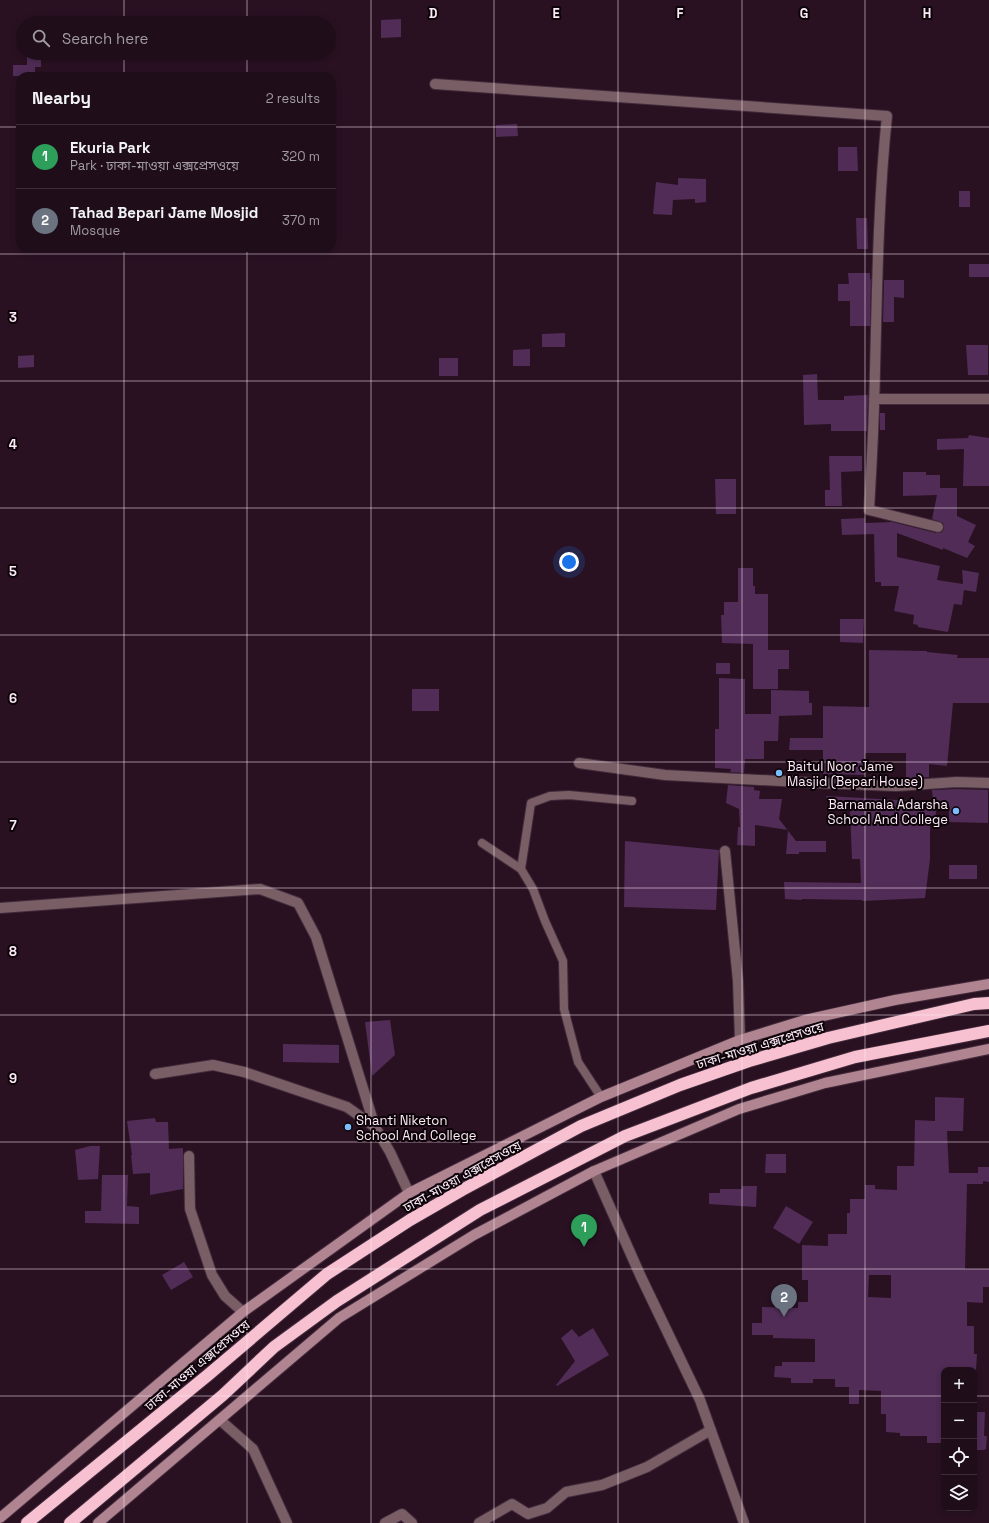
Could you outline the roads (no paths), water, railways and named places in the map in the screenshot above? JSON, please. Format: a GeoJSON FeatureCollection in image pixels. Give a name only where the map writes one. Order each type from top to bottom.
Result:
{"type":"FeatureCollection","features":[{"type":"Feature","properties":{"kind":"highway","name":"ঢাকা-মাওয়া এক্সপ্রেসওয়ে"},"geometry":{"type":"LineString","coordinates":[[27,1523],[208,1375],[327,1274],[410,1220],[462,1190],[581,1126],[680,1085],[749,1061],[828,1038],[974,1004],[989,1002]]}},
{"type":"Feature","properties":{"kind":"highway"},"geometry":{"type":"LineString","coordinates":[[70,1523],[223,1395],[274,1347],[337,1301],[480,1210],[625,1136],[751,1088],[855,1057],[989,1031]]}},
{"type":"Feature","properties":{"kind":"main road"},"geometry":{"type":"LineString","coordinates":[[0,1518],[243,1312],[409,1193],[601,1097],[740,1040],[805,1020],[895,1000],[989,984]]}},
{"type":"Feature","properties":{"kind":"main road"},"geometry":{"type":"LineString","coordinates":[[98,1523],[339,1318],[474,1235],[594,1170],[725,1114],[754,1104],[825,1083],[989,1049]]}},
{"type":"Feature","properties":{"kind":"street"},"geometry":{"type":"LineString","coordinates":[[435,84],[887,116],[881,168],[869,510],[938,527]]}},
{"type":"Feature","properties":{"kind":"street"},"geometry":{"type":"LineString","coordinates":[[874,399],[989,399]]}},
{"type":"Feature","properties":{"kind":"street"},"geometry":{"type":"LineString","coordinates":[[579,763],[665,775],[818,784],[896,786],[957,782],[989,784]]}},
{"type":"Feature","properties":{"kind":"street"},"geometry":{"type":"LineString","coordinates":[[726,851],[738,981],[740,1040]]}},
{"type":"Feature","properties":{"kind":"street"},"geometry":{"type":"LineString","coordinates":[[0,908],[260,889],[298,903],[316,937],[376,1127],[390,1152],[409,1193]]}},
{"type":"Feature","properties":{"kind":"street"},"geometry":{"type":"LineString","coordinates":[[155,1074],[213,1065],[244,1072],[347,1107],[376,1127]]}},
{"type":"Feature","properties":{"kind":"street"},"geometry":{"type":"LineString","coordinates":[[189,1156],[190,1209],[212,1275],[225,1296],[243,1312]]}},
{"type":"Feature","properties":{"kind":"street"},"geometry":{"type":"LineString","coordinates":[[594,1170],[641,1277],[700,1400],[744,1523]]}},
{"type":"Feature","properties":{"kind":"street"},"geometry":{"type":"LineString","coordinates":[[220,1420],[253,1449],[287,1523]]}},
{"type":"Feature","properties":{"kind":"street"},"geometry":{"type":"LineString","coordinates":[[479,1523],[512,1504],[528,1514],[547,1508],[566,1492],[602,1485],[647,1467],[711,1430]]}},
{"type":"Feature","properties":{"kind":"street"},"geometry":{"type":"LineString","coordinates":[[385,1523],[402,1514],[412,1523]]}},
{"type":"Feature","properties":{"kind":"lane"},"geometry":{"type":"LineString","coordinates":[[521,869],[531,803],[550,796],[569,795],[632,801]]}},
{"type":"Feature","properties":{"kind":"lane"},"geometry":{"type":"LineString","coordinates":[[482,843],[521,869],[533,889],[563,962],[564,1009],[578,1062],[601,1097]]}},
{"type":"Feature","properties":{"kind":"place","name":"Baitul Noor Jame Masjid (Bepari House)"},"geometry":{"type":"Point","coordinates":[779,773]}},
{"type":"Feature","properties":{"kind":"place","name":"Barnamala Adarsha School And College"},"geometry":{"type":"Point","coordinates":[956,811]}},
{"type":"Feature","properties":{"kind":"place","name":"Shanti Niketon School And College"},"geometry":{"type":"Point","coordinates":[348,1127]}},
{"type":"Feature","properties":{"kind":"place","name":"Ekuria Park"},"geometry":{"type":"Point","coordinates":[584,1247]}},
{"type":"Feature","properties":{"kind":"place","name":"Tahad Bepari Jame Mosjid"},"geometry":{"type":"Point","coordinates":[784,1317]}}]}
